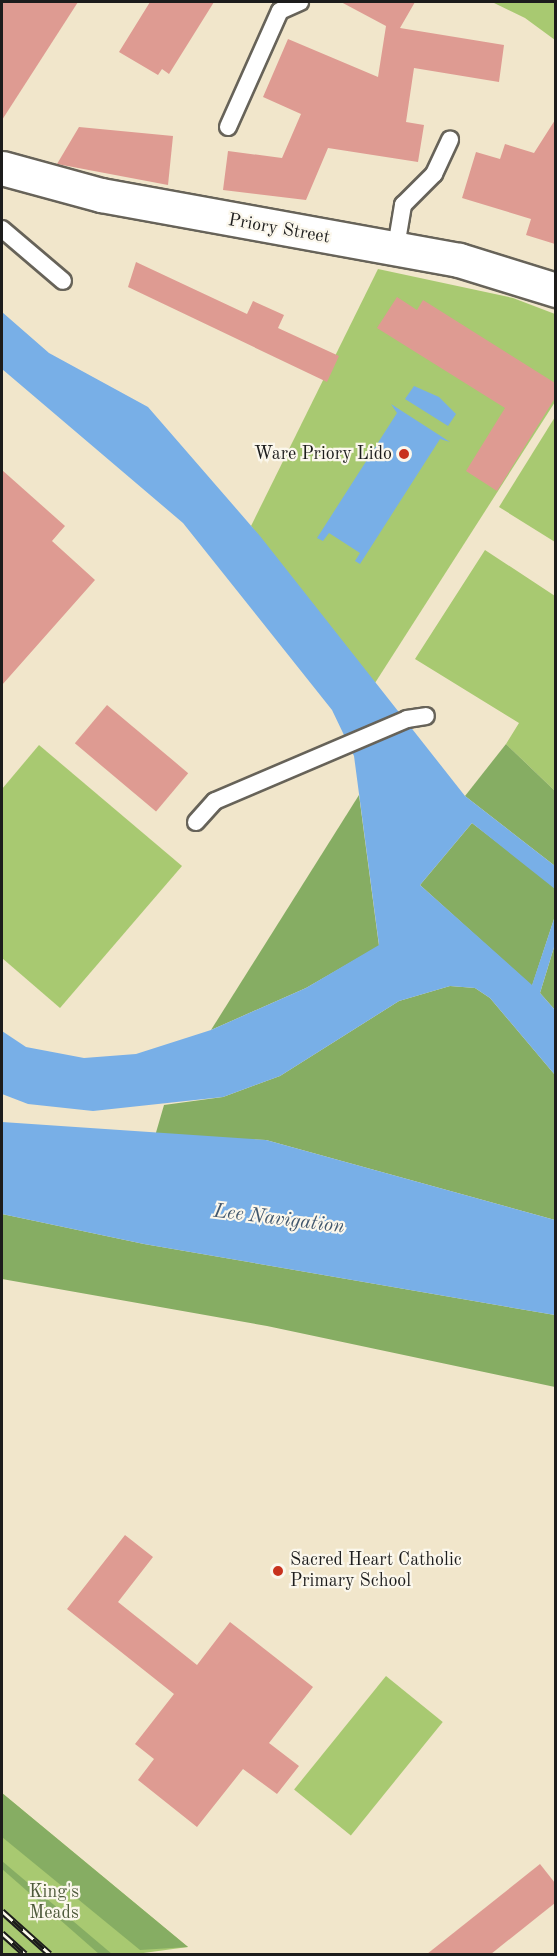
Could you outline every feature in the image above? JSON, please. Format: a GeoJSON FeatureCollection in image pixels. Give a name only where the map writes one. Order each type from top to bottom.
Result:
{"type":"FeatureCollection","features":[{"type":"Feature","properties":{"kind":"street","name":"Priory Street"},"geometry":{"type":"LineString","coordinates":[[2,168],[101,195],[396,247],[513,273],[555,290]]}},
{"type":"Feature","properties":{"kind":"lane"},"geometry":{"type":"LineString","coordinates":[[228,127],[280,11],[300,2]]}},
{"type":"Feature","properties":{"kind":"lane"},"geometry":{"type":"LineString","coordinates":[[396,247],[403,205],[434,174],[450,140]]}},
{"type":"Feature","properties":{"kind":"lane"},"geometry":{"type":"LineString","coordinates":[[2,229],[63,281]]}},
{"type":"Feature","properties":{"kind":"lane"},"geometry":{"type":"LineString","coordinates":[[196,822],[215,801],[407,719],[426,716]]}},
{"type":"Feature","properties":{"kind":"green space"},"geometry":{"type":"Polygon","coordinates":[[[492,2],[555,2],[555,40],[525,18],[492,2]]]}},
{"type":"Feature","properties":{"kind":"green space","name":"Ware Priory Lido"},"geometry":{"type":"Polygon","coordinates":[[[378,269],[513,298],[555,314],[555,402],[375,683],[251,526],[378,269]]]}},
{"type":"Feature","properties":{"kind":"green space"},"geometry":{"type":"Polygon","coordinates":[[[555,417],[555,542],[499,507],[555,417]]]}},
{"type":"Feature","properties":{"kind":"green space"},"geometry":{"type":"Polygon","coordinates":[[[485,550],[555,596],[555,791],[506,744],[519,723],[415,659],[485,550]]]}},
{"type":"Feature","properties":{"kind":"green space"},"geometry":{"type":"Polygon","coordinates":[[[506,744],[555,791],[555,866],[465,796],[506,744]]]}},
{"type":"Feature","properties":{"kind":"green space"},"geometry":{"type":"Polygon","coordinates":[[[39,745],[182,866],[60,1008],[2,958],[2,789],[39,745]]]}},
{"type":"Feature","properties":{"kind":"green space"},"geometry":{"type":"Polygon","coordinates":[[[359,795],[379,946],[306,988],[211,1030],[359,795]]]}},
{"type":"Feature","properties":{"kind":"green space"},"geometry":{"type":"Polygon","coordinates":[[[472,823],[555,887],[555,916],[532,986],[420,885],[472,823]]]}},
{"type":"Feature","properties":{"kind":"green space"},"geometry":{"type":"Polygon","coordinates":[[[555,944],[555,1010],[540,993],[555,944]]]}},
{"type":"Feature","properties":{"kind":"green space"},"geometry":{"type":"Polygon","coordinates":[[[450,986],[475,988],[490,998],[555,1075],[555,1220],[266,1140],[155,1136],[164,1105],[223,1097],[280,1076],[399,1001],[450,986]]]}},
{"type":"Feature","properties":{"kind":"green space"},"geometry":{"type":"Polygon","coordinates":[[[2,1214],[144,1244],[555,1315],[555,1387],[267,1326],[2,1279],[2,1214]]]}},
{"type":"Feature","properties":{"kind":"green space"},"geometry":{"type":"Polygon","coordinates":[[[386,1676],[443,1722],[351,1835],[294,1789],[386,1676]]]}},
{"type":"Feature","properties":{"kind":"green space","name":"King's Meads"},"geometry":{"type":"Polygon","coordinates":[[[2,1793],[188,1947],[136,1954],[2,1954],[2,1793]]]}},
{"type":"Feature","properties":{"kind":"green space"},"geometry":{"type":"Polygon","coordinates":[[[2,1793],[188,1947],[140,1950],[2,1837],[2,1793]]]}},
{"type":"Feature","properties":{"kind":"green space"},"geometry":{"type":"Polygon","coordinates":[[[2,1861],[112,1954],[99,1954],[2,1869],[2,1861]]]}},
{"type":"Feature","properties":{"kind":"water"},"geometry":{"type":"Polygon","coordinates":[[[2,312],[49,353],[148,407],[260,536],[465,796],[555,866],[555,889],[472,823],[420,885],[532,985],[555,916],[555,944],[540,993],[555,1010],[555,1075],[490,998],[475,988],[450,986],[399,1001],[280,1076],[223,1097],[93,1111],[28,1104],[2,1094],[2,1031],[26,1047],[84,1058],[136,1054],[211,1030],[306,988],[379,945],[354,756],[332,710],[183,523],[2,369],[2,312]]]}},
{"type":"Feature","properties":{"kind":"water"},"geometry":{"type":"Polygon","coordinates":[[[414,386],[439,397],[456,414],[448,426],[405,399],[414,386]]]}},
{"type":"Feature","properties":{"kind":"water"},"geometry":{"type":"Polygon","coordinates":[[[391,404],[450,442],[440,439],[360,564],[355,561],[360,553],[329,533],[323,541],[317,538],[397,413],[391,404]]]}},
{"type":"Feature","properties":{"kind":"water","name":"Lee Navigation"},"geometry":{"type":"Polygon","coordinates":[[[2,1122],[266,1140],[555,1220],[555,1315],[144,1244],[2,1214],[2,1122]]]}},
{"type":"Feature","properties":{"kind":"building"},"geometry":{"type":"Polygon","coordinates":[[[2,2],[78,2],[2,120],[2,2]]]}},
{"type":"Feature","properties":{"kind":"building"},"geometry":{"type":"Polygon","coordinates":[[[150,2],[214,2],[169,74],[162,69],[158,75],[119,52],[150,2]]]}},
{"type":"Feature","properties":{"kind":"building"},"geometry":{"type":"Polygon","coordinates":[[[341,2],[415,2],[400,28],[504,45],[499,82],[414,68],[406,122],[424,125],[418,162],[328,148],[306,200],[223,190],[228,151],[282,158],[301,114],[263,97],[288,39],[378,77],[386,26],[341,2]]]}},
{"type":"Feature","properties":{"kind":"building"},"geometry":{"type":"Polygon","coordinates":[[[555,120],[555,244],[526,235],[531,219],[462,198],[476,152],[500,159],[505,144],[534,153],[555,120]]]}},
{"type":"Feature","properties":{"kind":"building"},"geometry":{"type":"Polygon","coordinates":[[[79,127],[173,136],[168,185],[57,164],[79,127]]]}},
{"type":"Feature","properties":{"kind":"building"},"geometry":{"type":"Polygon","coordinates":[[[136,262],[247,314],[253,301],[284,315],[278,328],[339,356],[327,382],[128,287],[136,262]]]}},
{"type":"Feature","properties":{"kind":"building"},"geometry":{"type":"Polygon","coordinates":[[[397,297],[417,310],[423,300],[555,383],[555,398],[497,491],[466,471],[505,408],[377,328],[397,297]]]}},
{"type":"Feature","properties":{"kind":"building"},"geometry":{"type":"Polygon","coordinates":[[[2,470],[65,526],[52,541],[95,580],[2,685],[2,470]]]}},
{"type":"Feature","properties":{"kind":"building"},"geometry":{"type":"Polygon","coordinates":[[[107,705],[188,773],[156,811],[75,743],[107,705]]]}},
{"type":"Feature","properties":{"kind":"building"},"geometry":{"type":"Polygon","coordinates":[[[125,1535],[153,1557],[118,1602],[197,1665],[230,1622],[313,1687],[269,1743],[299,1766],[277,1794],[243,1769],[197,1827],[138,1780],[154,1759],[135,1744],[174,1694],[67,1609],[125,1535]]]}},
{"type":"Feature","properties":{"kind":"building"},"geometry":{"type":"Polygon","coordinates":[[[540,1864],[555,1883],[555,1903],[491,1954],[427,1954],[540,1864]]]}},
{"type":"Feature","properties":{"kind":"railway"},"geometry":{"type":"LineString","coordinates":[[2,1911],[50,1954]]}},
{"type":"Feature","properties":{"kind":"railway"},"geometry":{"type":"LineString","coordinates":[[2,1933],[25,1954]]}},
{"type":"Feature","properties":{"kind":"place","name":"Ware Priory Lido"},"geometry":{"type":"Point","coordinates":[404,454]}},
{"type":"Feature","properties":{"kind":"place","name":"Sacred Heart Catholic Primary School"},"geometry":{"type":"Point","coordinates":[278,1571]}}]}
